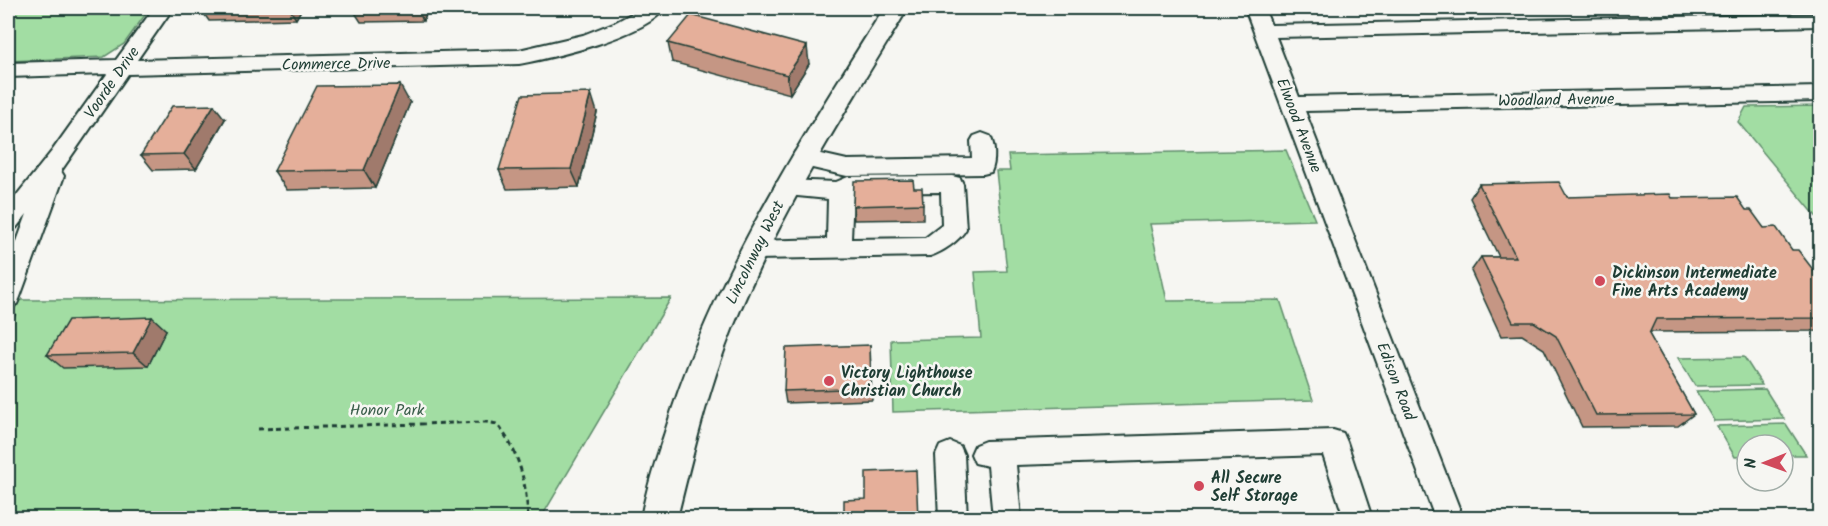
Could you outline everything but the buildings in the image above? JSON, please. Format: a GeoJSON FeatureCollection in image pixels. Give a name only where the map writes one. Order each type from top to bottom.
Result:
{"type":"FeatureCollection","features":[{"type":"Feature","properties":{"kind":"main road","name":"Lincolnway West"},"geometry":{"type":"LineString","coordinates":[[658,519],[691,398],[717,328],[753,250],[785,188],[896,8]]}},
{"type":"Feature","properties":{"kind":"street","name":"Voorde Drive"},"geometry":{"type":"LineString","coordinates":[[8,222],[60,157],[163,8]]}},
{"type":"Feature","properties":{"kind":"street","name":"Commerce Drive"},"geometry":{"type":"LineString","coordinates":[[8,70],[519,57],[550,52],[598,38],[655,8]]}},
{"type":"Feature","properties":{"kind":"street","name":"Elwood Avenue"},"geometry":{"type":"LineString","coordinates":[[1255,8],[1346,243]]}},
{"type":"Feature","properties":{"kind":"street"},"geometry":{"type":"LineString","coordinates":[[1369,8],[1378,29]]}},
{"type":"Feature","properties":{"kind":"street"},"geometry":{"type":"LineString","coordinates":[[1263,30],[1821,20]]}},
{"type":"Feature","properties":{"kind":"street","name":"Woodland Avenue"},"geometry":{"type":"LineString","coordinates":[[1292,104],[1821,94]]}},
{"type":"Feature","properties":{"kind":"street"},"geometry":{"type":"LineString","coordinates":[[803,158],[847,168],[983,166],[982,141]]}},
{"type":"Feature","properties":{"kind":"street","name":"Voorde Drive"},"geometry":{"type":"LineString","coordinates":[[8,297],[60,157]]}},
{"type":"Feature","properties":{"kind":"street"},"geometry":{"type":"LineString","coordinates":[[753,250],[930,247],[954,229],[952,184],[848,185],[840,191],[785,188]]}},
{"type":"Feature","properties":{"kind":"street"},"geometry":{"type":"LineString","coordinates":[[839,248],[840,191]]}},
{"type":"Feature","properties":{"kind":"street","name":"Edison Road"},"geometry":{"type":"LineString","coordinates":[[1346,243],[1449,519]]}},
{"type":"Feature","properties":{"kind":"street"},"geometry":{"type":"LineString","coordinates":[[1007,519],[993,453],[1333,442],[1358,519]]}},
{"type":"Feature","properties":{"kind":"street"},"geometry":{"type":"LineString","coordinates":[[950,455],[953,519]]}},
{"type":"Feature","properties":{"kind":"path"},"geometry":{"type":"LineString","coordinates":[[258,429],[486,422],[497,424],[511,442],[521,462],[528,519]]}},
{"type":"Feature","properties":{"kind":"green space"},"geometry":{"type":"Polygon","coordinates":[[[8,8],[150,8],[124,44],[104,57],[8,61],[8,8]]]}},
{"type":"Feature","properties":{"kind":"green space"},"geometry":{"type":"Polygon","coordinates":[[[1820,106],[1820,221],[1738,122],[1746,107],[1820,106]]]}},
{"type":"Feature","properties":{"kind":"green space"},"geometry":{"type":"Polygon","coordinates":[[[1286,150],[1315,220],[1150,224],[1167,301],[1280,300],[1313,400],[893,412],[891,340],[981,338],[975,272],[1007,271],[996,171],[1010,171],[1008,155],[1286,150]]]}},
{"type":"Feature","properties":{"kind":"green space","name":"Honor Park"},"geometry":{"type":"Polygon","coordinates":[[[671,298],[541,518],[8,518],[8,319],[20,300],[671,298]]]}},
{"type":"Feature","properties":{"kind":"green space"},"geometry":{"type":"Polygon","coordinates":[[[1744,357],[1762,385],[1695,386],[1678,358],[1744,357]]]}},
{"type":"Feature","properties":{"kind":"green space"},"geometry":{"type":"Polygon","coordinates":[[[1765,389],[1784,419],[1714,421],[1696,391],[1765,389]]]}},
{"type":"Feature","properties":{"kind":"green space"},"geometry":{"type":"Polygon","coordinates":[[[1786,424],[1792,433],[1735,433],[1735,457],[1717,426],[1786,424]]]}},
{"type":"Feature","properties":{"kind":"green space"},"geometry":{"type":"Polygon","coordinates":[[[1795,438],[1806,455],[1795,455],[1795,438]]]}},
{"type":"Feature","properties":{"kind":"place","name":"Dickinson Intermediate Fine Arts Academy"},"geometry":{"type":"Point","coordinates":[1600,281]}},
{"type":"Feature","properties":{"kind":"place","name":"Victory Lighthouse Christian Church"},"geometry":{"type":"Point","coordinates":[829,381]}},
{"type":"Feature","properties":{"kind":"place","name":"All Secure Self Storage"},"geometry":{"type":"Point","coordinates":[1199,486]}}]}
